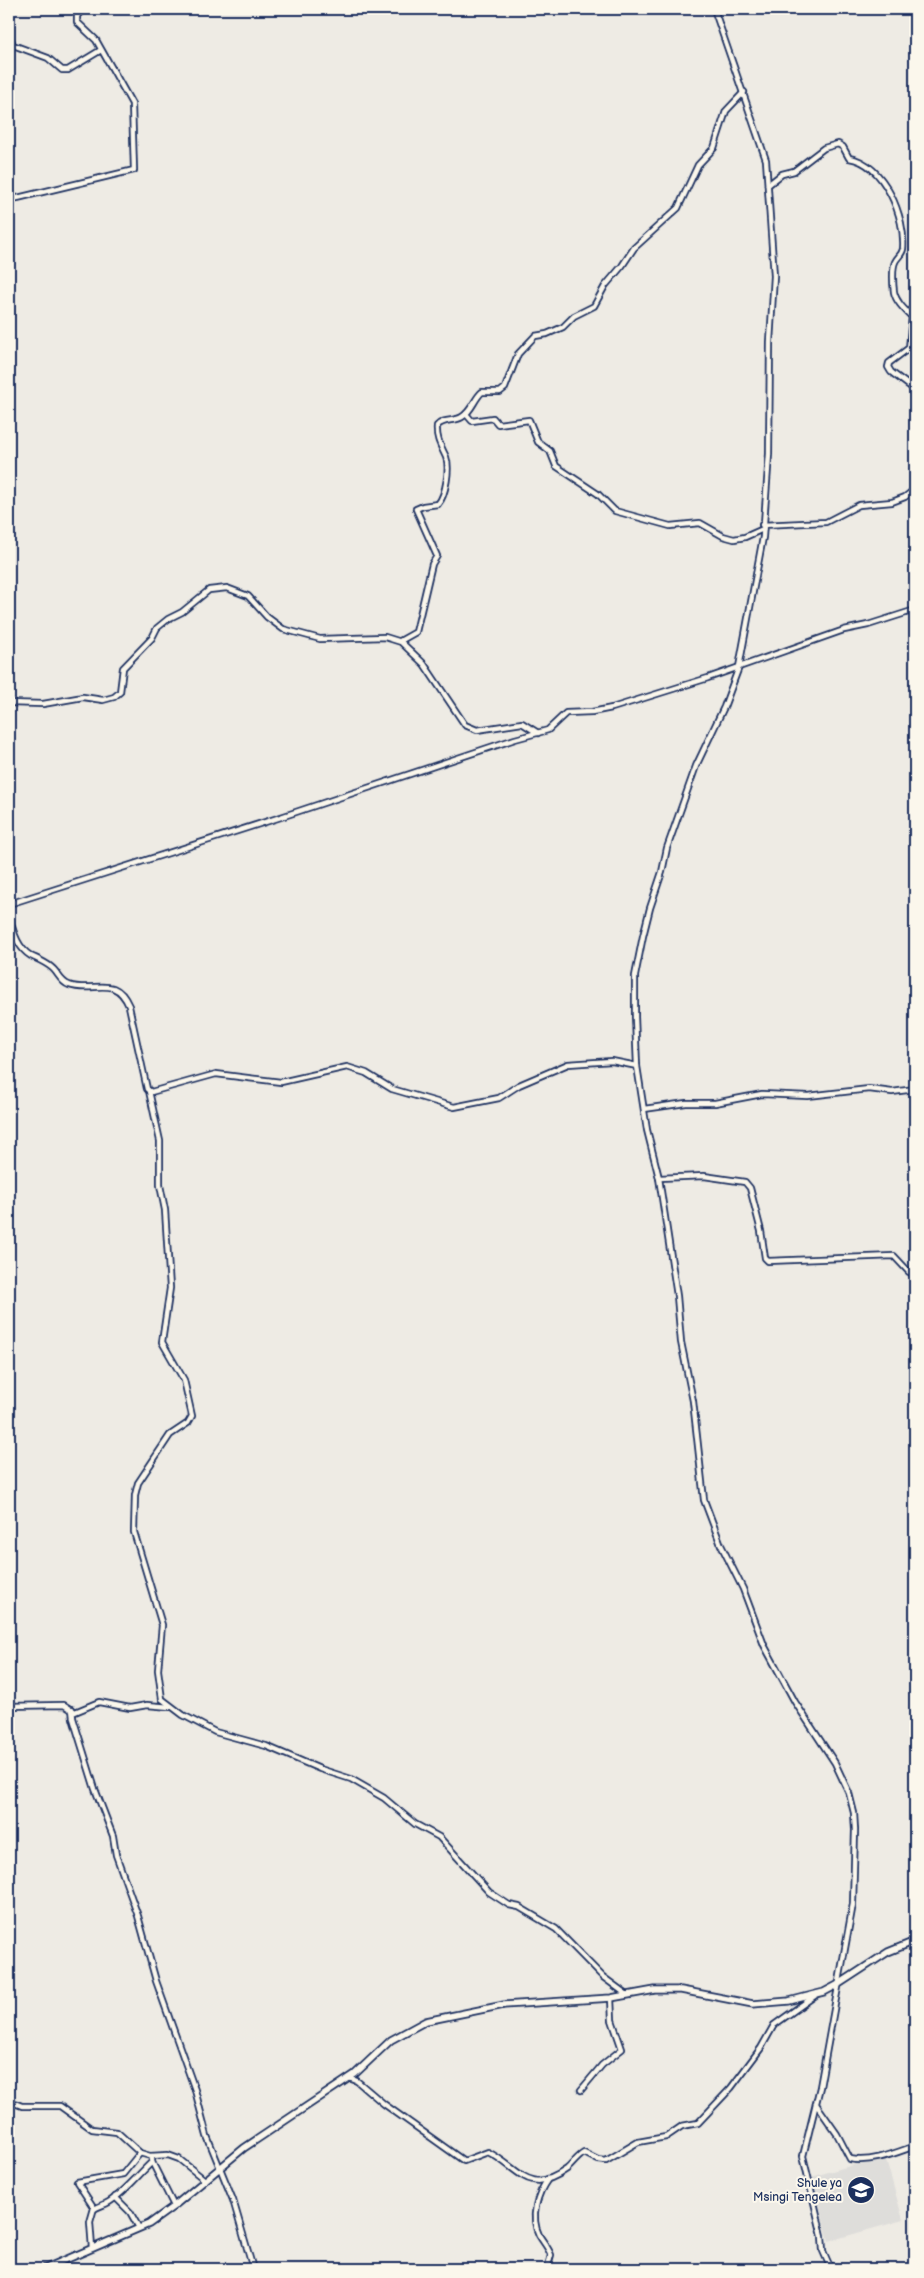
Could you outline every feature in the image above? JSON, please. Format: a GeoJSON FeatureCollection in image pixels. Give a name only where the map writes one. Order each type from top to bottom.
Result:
{"type":"FeatureCollection","features":[{"type":"Feature","properties":{"kind":"street"},"geometry":{"type":"LineString","coordinates":[[9,200],[133,171],[135,165],[132,144],[132,104],[95,38],[76,19],[83,9]]}},
{"type":"Feature","properties":{"kind":"street"},"geometry":{"type":"LineString","coordinates":[[714,9],[766,160],[774,285],[769,374],[771,429],[762,527],[752,584],[750,613],[739,666],[732,688],[685,794],[646,922],[634,992],[638,1066],[644,1109],[659,1178],[677,1296],[681,1342],[695,1419],[704,1500],[721,1545],[743,1589],[768,1653],[795,1702],[834,1763],[851,1802],[855,1830],[853,1904],[816,2104],[803,2156],[822,2236],[822,2246],[831,2269]]}},
{"type":"Feature","properties":{"kind":"street"},"geometry":{"type":"LineString","coordinates":[[9,35],[13,45],[48,58],[62,70],[68,70],[101,50]]}},
{"type":"Feature","properties":{"kind":"street"},"geometry":{"type":"LineString","coordinates":[[400,641],[417,630],[432,564],[437,556],[416,509],[438,504],[445,487],[447,460],[439,444],[437,426],[443,421],[456,419],[466,414],[482,392],[500,392],[505,388],[518,354],[535,336],[563,328],[573,317],[594,306],[605,286],[634,248],[678,208],[698,166],[714,148],[726,111],[744,92]]}},
{"type":"Feature","properties":{"kind":"street"},"geometry":{"type":"LineString","coordinates":[[768,185],[782,174],[794,171],[824,148],[838,144],[843,147],[849,158],[857,159],[876,174],[888,189],[901,220],[903,250],[894,264],[895,295],[902,308],[912,317],[909,348],[889,364],[888,367],[915,390]]}},
{"type":"Feature","properties":{"kind":"street"},"geometry":{"type":"LineString","coordinates":[[915,405],[913,413],[915,418]]}},
{"type":"Feature","properties":{"kind":"street"},"geometry":{"type":"LineString","coordinates":[[466,414],[472,420],[493,418],[498,424],[530,420],[538,442],[550,451],[556,466],[598,494],[614,511],[670,526],[700,523],[723,536],[734,538],[744,537],[762,527],[826,522],[859,505],[892,502],[905,497],[915,489]]}},
{"type":"Feature","properties":{"kind":"street"},"geometry":{"type":"LineString","coordinates":[[9,703],[44,704],[83,698],[103,700],[114,697],[120,692],[122,670],[126,662],[148,641],[155,630],[212,589],[227,588],[248,596],[267,617],[283,629],[320,639],[384,637],[400,641],[408,646],[424,664],[465,725],[477,730],[522,723],[538,733]]}},
{"type":"Feature","properties":{"kind":"street"},"geometry":{"type":"LineString","coordinates":[[9,904],[538,733],[551,728],[566,712],[605,710],[844,630],[868,625],[915,610]]}},
{"type":"Feature","properties":{"kind":"street"},"geometry":{"type":"LineString","coordinates":[[9,916],[22,948],[28,954],[52,967],[62,982],[74,986],[112,986],[123,996],[129,1006],[160,1141],[160,1185],[164,1210],[170,1288],[162,1342],[184,1380],[192,1416],[188,1423],[170,1435],[147,1468],[138,1483],[134,1502],[136,1537],[162,1624],[158,1670],[162,1699],[172,1707],[215,1732],[266,1746],[320,1769],[351,1779],[384,1798],[415,1824],[439,1837],[489,1892],[509,1905],[518,1907],[556,1929],[603,1977],[626,1994]]}},
{"type":"Feature","properties":{"kind":"street"},"geometry":{"type":"LineString","coordinates":[[149,1091],[167,1089],[216,1074],[281,1082],[347,1067],[366,1073],[392,1089],[454,1106],[499,1098],[519,1085],[568,1064],[612,1061],[638,1066]]}},
{"type":"Feature","properties":{"kind":"street"},"geometry":{"type":"LineString","coordinates":[[644,1109],[686,1103],[715,1103],[762,1094],[808,1096],[857,1090],[892,1092],[915,1089]]}},
{"type":"Feature","properties":{"kind":"street"},"geometry":{"type":"LineString","coordinates":[[659,1178],[704,1176],[745,1182],[750,1188],[768,1261],[894,1256],[909,1272],[915,1275]]}},
{"type":"Feature","properties":{"kind":"street"},"geometry":{"type":"LineString","coordinates":[[9,1706],[64,1705],[77,1712],[100,1702],[130,1708],[147,1705],[172,1707]]}},
{"type":"Feature","properties":{"kind":"street"},"geometry":{"type":"LineString","coordinates":[[72,1709],[73,1718],[95,1789],[113,1836],[116,1855],[138,1916],[156,1980],[164,1999],[178,2048],[195,2090],[207,2136],[233,2200],[253,2269]]}},
{"type":"Feature","properties":{"kind":"street"},"geometry":{"type":"LineString","coordinates":[[349,2078],[357,2081],[384,2104],[464,2161],[488,2152],[528,2180],[534,2182],[548,2179],[565,2170],[584,2153],[598,2160],[606,2161],[638,2142],[666,2137],[682,2126],[698,2123],[731,2088],[761,2048],[774,2025],[816,1995],[839,1984],[878,1957],[915,1941]]}},
{"type":"Feature","properties":{"kind":"street"},"geometry":{"type":"LineString","coordinates":[[44,2269],[139,2228],[174,2206],[220,2167],[293,2114],[349,2078],[391,2040],[426,2021],[504,2005],[611,1998],[655,1990],[681,1990],[753,2004],[788,2001],[816,1995]]}},
{"type":"Feature","properties":{"kind":"street"},"geometry":{"type":"LineString","coordinates":[[581,2090],[602,2065],[622,2049],[612,2020],[611,1998]]}},
{"type":"Feature","properties":{"kind":"street"},"geometry":{"type":"LineString","coordinates":[[9,2101],[22,2106],[48,2105],[64,2108],[92,2129],[116,2132],[140,2153],[152,2156],[172,2156],[187,2164],[205,2180]]}},
{"type":"Feature","properties":{"kind":"street"},"geometry":{"type":"LineString","coordinates":[[816,2104],[837,2134],[850,2159],[865,2160],[886,2156],[915,2146]]}},
{"type":"Feature","properties":{"kind":"street"},"geometry":{"type":"LineString","coordinates":[[94,2209],[78,2182],[123,2174],[140,2153]]}},
{"type":"Feature","properties":{"kind":"street"},"geometry":{"type":"LineString","coordinates":[[152,2156],[152,2162],[174,2206]]}},
{"type":"Feature","properties":{"kind":"street"},"geometry":{"type":"LineString","coordinates":[[92,2248],[90,2222],[94,2209],[115,2197],[152,2162]]}},
{"type":"Feature","properties":{"kind":"street"},"geometry":{"type":"LineString","coordinates":[[547,2269],[551,2255],[540,2237],[536,2221],[540,2193],[548,2179]]}},
{"type":"Feature","properties":{"kind":"street"},"geometry":{"type":"LineString","coordinates":[[115,2197],[130,2212],[139,2228]]}},
{"type":"Feature","properties":{"kind":"shaded area"},"geometry":{"type":"Polygon","coordinates":[[[885,2156],[903,2220],[829,2241],[811,2177],[885,2156]]]}},
{"type":"Feature","properties":{"kind":"place","name":"Shule ya Msingi Tengelea"},"geometry":{"type":"Point","coordinates":[861,2190]}}]}
